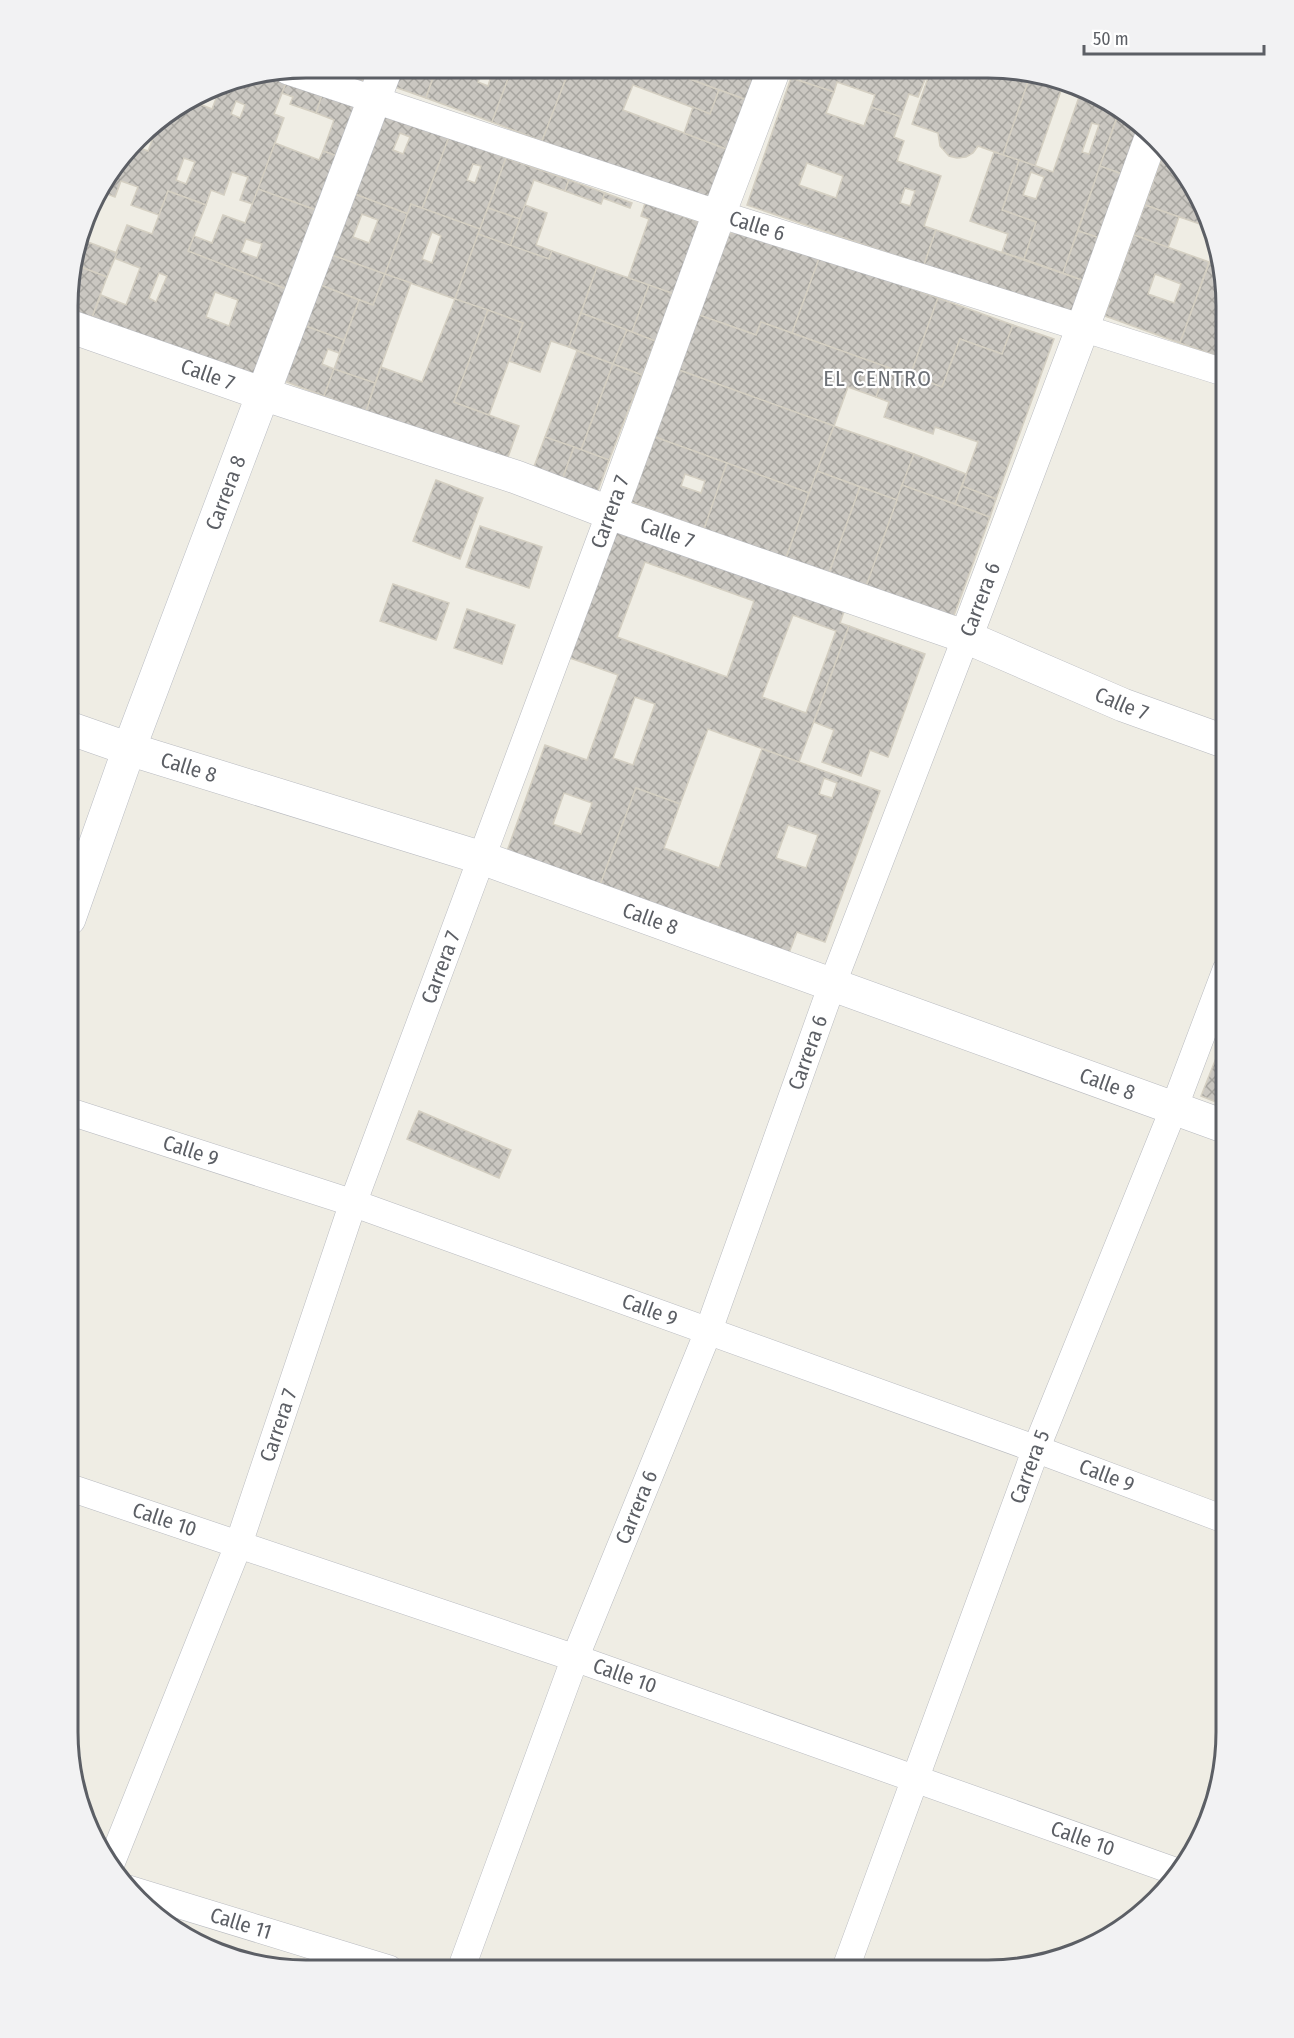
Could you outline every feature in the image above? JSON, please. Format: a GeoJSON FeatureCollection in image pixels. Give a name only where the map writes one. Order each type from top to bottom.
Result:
{"type":"FeatureCollection","features":[{"type":"Feature","properties":{"kind":"street","name":"Calle 6"},"geometry":{"type":"LineString","coordinates":[[309,78],[719,214],[1216,369]]}},
{"type":"Feature","properties":{"kind":"street","name":"Carrera 8"},"geometry":{"type":"LineString","coordinates":[[78,894],[129,749],[383,78]]}},
{"type":"Feature","properties":{"kind":"street","name":"Carrera 7"},"geometry":{"type":"LineString","coordinates":[[114,1856],[238,1546],[353,1203],[771,78]]}},
{"type":"Feature","properties":{"kind":"street","name":"Carrera 6"},"geometry":{"type":"LineString","coordinates":[[463,1960],[575,1658],[708,1332],[832,985],[1083,327],[1149,145]]}},
{"type":"Feature","properties":{"kind":"street","name":"Calle 7"},"geometry":{"type":"LineString","coordinates":[[78,329],[263,394],[516,477],[610,513],[966,637],[1123,705],[1216,738]]}},
{"type":"Feature","properties":{"kind":"street","name":"Calle 8"},"geometry":{"type":"LineString","coordinates":[[78,731],[482,858],[1216,1123]]}},
{"type":"Feature","properties":{"kind":"street","name":"Carrera 5"},"geometry":{"type":"LineString","coordinates":[[849,1960],[1036,1449],[1174,1108],[1216,997]]}},
{"type":"Feature","properties":{"kind":"street","name":"Calle 9"},"geometry":{"type":"LineString","coordinates":[[78,1114],[353,1203],[1036,1449],[1216,1516]]}},
{"type":"Feature","properties":{"kind":"street","name":"Calle 10"},"geometry":{"type":"LineString","coordinates":[[78,1490],[575,1658],[1170,1869]]}},
{"type":"Feature","properties":{"kind":"street","name":"Calle 11"},"geometry":{"type":"LineString","coordinates":[[147,1895],[360,1960]]}},
{"type":"Feature","properties":{"kind":"building"},"geometry":{"type":"Polygon","coordinates":[[[333,78],[364,78],[360,88],[333,78]]]}},
{"type":"Feature","properties":{"kind":"building"},"geometry":{"type":"Polygon","coordinates":[[[391,78],[433,78],[426,98],[389,85],[391,78]]]}},
{"type":"Feature","properties":{"kind":"building"},"geometry":{"type":"Polygon","coordinates":[[[433,78],[480,78],[478,82],[488,86],[490,78],[508,78],[492,122],[426,98],[433,78]]]}},
{"type":"Feature","properties":{"kind":"building"},"geometry":{"type":"Polygon","coordinates":[[[508,78],[566,78],[542,141],[492,122],[508,78]]]}},
{"type":"Feature","properties":{"kind":"building"},"geometry":{"type":"Polygon","coordinates":[[[566,78],[687,78],[719,90],[710,114],[633,85],[623,110],[729,150],[709,203],[542,141],[566,78]]]}},
{"type":"Feature","properties":{"kind":"building"},"geometry":{"type":"Polygon","coordinates":[[[687,78],[756,78],[747,100],[687,78]]]}},
{"type":"Feature","properties":{"kind":"building"},"geometry":{"type":"Polygon","coordinates":[[[791,78],[834,92],[826,113],[864,126],[871,107],[901,117],[894,137],[904,141],[897,161],[941,176],[924,226],[936,230],[924,265],[747,205],[791,78]],[[807,163],[799,185],[836,198],[843,176],[807,163]],[[905,188],[900,203],[910,206],[915,191],[905,188]]]}},
{"type":"Feature","properties":{"kind":"building"},"geometry":{"type":"Polygon","coordinates":[[[802,78],[926,78],[918,97],[909,94],[901,117],[871,107],[875,95],[837,82],[834,92],[801,81],[802,78]]]}},
{"type":"Feature","properties":{"kind":"building"},"geometry":{"type":"Polygon","coordinates":[[[928,78],[1003,78],[1028,81],[1003,155],[978,146],[966,157],[949,156],[940,146],[938,133],[912,124],[928,78]]]}},
{"type":"Feature","properties":{"kind":"building"},"geometry":{"type":"Polygon","coordinates":[[[278,80],[286,83],[274,114],[284,118],[253,204],[240,200],[248,177],[232,172],[224,195],[211,190],[206,205],[168,191],[159,215],[131,205],[138,187],[121,181],[115,197],[107,194],[134,156],[141,149],[148,151],[156,134],[179,116],[203,102],[202,105],[212,109],[217,96],[232,90],[278,80]],[[236,101],[231,114],[240,118],[245,105],[236,101]],[[184,158],[176,180],[186,184],[195,162],[184,158]]]}},
{"type":"Feature","properties":{"kind":"building"},"geometry":{"type":"Polygon","coordinates":[[[1028,81],[1061,90],[1035,166],[1003,155],[1028,81]]]}},
{"type":"Feature","properties":{"kind":"building"},"geometry":{"type":"Polygon","coordinates":[[[286,83],[322,95],[316,113],[290,104],[293,97],[282,93],[286,83]]]}},
{"type":"Feature","properties":{"kind":"building"},"geometry":{"type":"Polygon","coordinates":[[[719,90],[747,100],[729,150],[684,133],[693,107],[710,114],[719,90]]]}},
{"type":"Feature","properties":{"kind":"building"},"geometry":{"type":"Polygon","coordinates":[[[322,95],[355,106],[337,156],[323,151],[334,120],[316,113],[322,95]]]}},
{"type":"Feature","properties":{"kind":"building"},"geometry":{"type":"Polygon","coordinates":[[[1079,97],[1117,117],[1063,273],[1024,259],[1036,222],[1002,210],[1019,160],[1053,172],[1079,97]],[[1092,123],[1082,152],[1089,154],[1099,125],[1092,123]],[[1031,172],[1023,195],[1036,199],[1044,177],[1031,172]]]}},
{"type":"Feature","properties":{"kind":"building"},"geometry":{"type":"Polygon","coordinates":[[[380,111],[449,137],[422,209],[411,204],[408,214],[349,192],[380,111]],[[400,133],[393,150],[403,154],[410,137],[400,133]]]}},
{"type":"Feature","properties":{"kind":"building"},"geometry":{"type":"Polygon","coordinates":[[[1117,118],[1137,133],[1122,174],[1100,166],[1117,118]]]}},
{"type":"Feature","properties":{"kind":"building"},"geometry":{"type":"Polygon","coordinates":[[[449,137],[506,158],[480,229],[422,209],[449,137]],[[473,164],[467,180],[475,183],[481,166],[473,164]]]}},
{"type":"Feature","properties":{"kind":"building"},"geometry":{"type":"Polygon","coordinates":[[[275,143],[319,160],[323,151],[337,156],[316,210],[258,189],[275,143]]]}},
{"type":"Feature","properties":{"kind":"building"},"geometry":{"type":"Polygon","coordinates":[[[994,152],[1019,160],[1002,210],[1036,222],[1024,259],[1002,252],[1008,234],[970,221],[994,152]]]}},
{"type":"Feature","properties":{"kind":"building"},"geometry":{"type":"Polygon","coordinates":[[[506,158],[569,180],[565,191],[534,180],[520,219],[488,208],[506,158]]]}},
{"type":"Feature","properties":{"kind":"building"},"geometry":{"type":"Polygon","coordinates":[[[1162,158],[1186,192],[1201,225],[1145,205],[1162,158]]]}},
{"type":"Feature","properties":{"kind":"building"},"geometry":{"type":"Polygon","coordinates":[[[1100,166],[1122,174],[1100,238],[1078,231],[1100,166]]]}},
{"type":"Feature","properties":{"kind":"building"},"geometry":{"type":"Polygon","coordinates":[[[569,180],[605,193],[601,204],[565,191],[569,180]]]}},
{"type":"Feature","properties":{"kind":"building"},"geometry":{"type":"Polygon","coordinates":[[[258,189],[316,210],[286,289],[188,251],[194,236],[212,243],[223,215],[245,223],[258,189]],[[246,239],[241,252],[257,258],[262,244],[246,239]]]}},
{"type":"Feature","properties":{"kind":"building"},"geometry":{"type":"Polygon","coordinates":[[[168,191],[206,205],[188,251],[286,289],[251,382],[89,325],[101,295],[126,305],[140,268],[114,258],[127,225],[152,234],[168,191]],[[159,273],[149,298],[156,302],[167,276],[159,273]],[[215,292],[206,317],[229,326],[238,300],[215,292]]]}},
{"type":"Feature","properties":{"kind":"building"},"geometry":{"type":"Polygon","coordinates":[[[349,192],[408,214],[385,274],[326,253],[349,192]],[[362,214],[353,237],[369,243],[378,220],[362,214]]]}},
{"type":"Feature","properties":{"kind":"building"},"geometry":{"type":"Polygon","coordinates":[[[605,193],[632,203],[630,208],[603,198],[605,193]]]}},
{"type":"Feature","properties":{"kind":"building"},"geometry":{"type":"Polygon","coordinates":[[[645,203],[699,222],[674,294],[628,278],[649,219],[641,216],[645,203]]]}},
{"type":"Feature","properties":{"kind":"building"},"geometry":{"type":"Polygon","coordinates":[[[411,204],[480,229],[455,299],[385,274],[411,204]],[[432,232],[422,259],[432,263],[441,236],[432,232]]]}},
{"type":"Feature","properties":{"kind":"building"},"geometry":{"type":"Polygon","coordinates":[[[525,205],[547,213],[536,245],[552,251],[549,259],[510,246],[525,205]]]}},
{"type":"Feature","properties":{"kind":"building"},"geometry":{"type":"Polygon","coordinates":[[[1145,205],[1179,217],[1168,248],[1134,235],[1145,205]]]}},
{"type":"Feature","properties":{"kind":"building"},"geometry":{"type":"Polygon","coordinates":[[[488,208],[520,219],[510,246],[478,234],[488,208]]]}},
{"type":"Feature","properties":{"kind":"building"},"geometry":{"type":"Polygon","coordinates":[[[745,228],[820,256],[792,333],[761,322],[756,335],[699,315],[729,234],[745,228]]]}},
{"type":"Feature","properties":{"kind":"building"},"geometry":{"type":"Polygon","coordinates":[[[936,230],[1085,281],[1073,316],[924,265],[936,230]]]}},
{"type":"Feature","properties":{"kind":"building"},"geometry":{"type":"Polygon","coordinates":[[[1078,231],[1100,238],[1085,281],[1063,273],[1078,231]]]}},
{"type":"Feature","properties":{"kind":"building"},"geometry":{"type":"Polygon","coordinates":[[[478,234],[549,259],[552,251],[597,267],[569,347],[551,341],[540,372],[509,361],[523,323],[455,299],[478,234]]]}},
{"type":"Feature","properties":{"kind":"building"},"geometry":{"type":"Polygon","coordinates":[[[1134,235],[1209,262],[1180,343],[1105,316],[1134,235]],[[1155,274],[1148,294],[1174,303],[1181,284],[1155,274]]]}},
{"type":"Feature","properties":{"kind":"building"},"geometry":{"type":"Polygon","coordinates":[[[87,242],[117,253],[107,277],[81,267],[87,242]]]}},
{"type":"Feature","properties":{"kind":"building"},"geometry":{"type":"Polygon","coordinates":[[[326,253],[385,274],[373,305],[315,283],[326,253]]]}},
{"type":"Feature","properties":{"kind":"building"},"geometry":{"type":"Polygon","coordinates":[[[820,256],[938,298],[910,376],[792,333],[820,256]]]}},
{"type":"Feature","properties":{"kind":"building"},"geometry":{"type":"Polygon","coordinates":[[[1211,258],[1216,291],[1216,356],[1180,343],[1211,258]]]}},
{"type":"Feature","properties":{"kind":"building"},"geometry":{"type":"Polygon","coordinates":[[[81,267],[107,277],[89,325],[78,321],[81,267]]]}},
{"type":"Feature","properties":{"kind":"building"},"geometry":{"type":"Polygon","coordinates":[[[597,267],[649,285],[632,332],[581,313],[597,267]]]}},
{"type":"Feature","properties":{"kind":"building"},"geometry":{"type":"Polygon","coordinates":[[[385,274],[411,283],[375,383],[334,369],[359,300],[373,305],[385,274]]]}},
{"type":"Feature","properties":{"kind":"building"},"geometry":{"type":"Polygon","coordinates":[[[315,283],[359,300],[344,340],[300,324],[315,283]]]}},
{"type":"Feature","properties":{"kind":"building"},"geometry":{"type":"Polygon","coordinates":[[[649,285],[674,294],[655,341],[632,332],[649,285]]]}},
{"type":"Feature","properties":{"kind":"building"},"geometry":{"type":"Polygon","coordinates":[[[938,298],[1013,325],[1002,354],[960,339],[942,387],[910,376],[938,298]]]}},
{"type":"Feature","properties":{"kind":"building"},"geometry":{"type":"Polygon","coordinates":[[[455,299],[488,310],[454,402],[519,426],[506,463],[366,411],[381,367],[422,382],[455,299]]]}},
{"type":"Feature","properties":{"kind":"building"},"geometry":{"type":"Polygon","coordinates":[[[488,310],[523,323],[489,415],[454,402],[488,310]]]}},
{"type":"Feature","properties":{"kind":"building"},"geometry":{"type":"Polygon","coordinates":[[[581,313],[627,330],[613,364],[569,347],[581,313]]]}},
{"type":"Feature","properties":{"kind":"building"},"geometry":{"type":"Polygon","coordinates":[[[699,315],[756,335],[761,322],[887,367],[876,397],[848,387],[834,426],[679,370],[699,315]]]}},
{"type":"Feature","properties":{"kind":"building"},"geometry":{"type":"Polygon","coordinates":[[[300,324],[344,340],[339,353],[328,349],[322,364],[334,369],[324,396],[279,379],[300,324]]]}},
{"type":"Feature","properties":{"kind":"building"},"geometry":{"type":"Polygon","coordinates":[[[1013,325],[1054,339],[996,499],[962,486],[978,442],[935,427],[933,434],[884,417],[889,402],[876,397],[887,367],[942,387],[960,339],[1002,354],[1013,325]]]}},
{"type":"Feature","properties":{"kind":"building"},"geometry":{"type":"Polygon","coordinates":[[[627,330],[655,341],[642,375],[613,364],[627,330]]]}},
{"type":"Feature","properties":{"kind":"building"},"geometry":{"type":"Polygon","coordinates":[[[577,351],[613,364],[581,450],[545,437],[577,351]]]}},
{"type":"Feature","properties":{"kind":"building"},"geometry":{"type":"Polygon","coordinates":[[[613,364],[642,375],[609,460],[581,450],[613,364]]]}},
{"type":"Feature","properties":{"kind":"building"},"geometry":{"type":"Polygon","coordinates":[[[334,369],[375,383],[366,411],[324,396],[334,369]]]}},
{"type":"Feature","properties":{"kind":"building"},"geometry":{"type":"Polygon","coordinates":[[[679,370],[834,426],[809,493],[655,437],[679,370]]]}},
{"type":"Feature","properties":{"kind":"building"},"geometry":{"type":"Polygon","coordinates":[[[834,426],[914,454],[897,500],[817,471],[834,426]]]}},
{"type":"Feature","properties":{"kind":"building"},"geometry":{"type":"Polygon","coordinates":[[[545,437],[574,447],[561,483],[532,472],[545,437]]]}},
{"type":"Feature","properties":{"kind":"building"},"geometry":{"type":"Polygon","coordinates":[[[655,437],[727,463],[704,529],[631,502],[655,437]],[[685,474],[681,486],[701,493],[705,481],[685,474]]]}},
{"type":"Feature","properties":{"kind":"building"},"geometry":{"type":"Polygon","coordinates":[[[574,447],[609,460],[596,496],[561,483],[574,447]]]}},
{"type":"Feature","properties":{"kind":"building"},"geometry":{"type":"Polygon","coordinates":[[[914,454],[966,474],[955,504],[902,485],[914,454]]]}},
{"type":"Feature","properties":{"kind":"building"},"geometry":{"type":"Polygon","coordinates":[[[727,463],[809,493],[786,558],[704,529],[727,463]]]}},
{"type":"Feature","properties":{"kind":"building"},"geometry":{"type":"Polygon","coordinates":[[[817,471],[860,487],[829,573],[786,558],[817,471]]]}},
{"type":"Feature","properties":{"kind":"building"},"geometry":{"type":"Polygon","coordinates":[[[436,480],[483,498],[460,559],[413,541],[436,480]]]}},
{"type":"Feature","properties":{"kind":"building"},"geometry":{"type":"Polygon","coordinates":[[[902,485],[990,517],[953,618],[866,586],[902,485]]]}},
{"type":"Feature","properties":{"kind":"building"},"geometry":{"type":"Polygon","coordinates":[[[962,486],[996,499],[990,517],[955,504],[962,486]]]}},
{"type":"Feature","properties":{"kind":"building"},"geometry":{"type":"Polygon","coordinates":[[[860,487],[897,500],[866,586],[829,573],[860,487]]]}},
{"type":"Feature","properties":{"kind":"building"},"geometry":{"type":"Polygon","coordinates":[[[621,518],[848,600],[840,623],[849,626],[799,762],[708,729],[680,804],[636,788],[600,885],[507,851],[545,745],[587,760],[618,675],[570,658],[621,518]],[[645,562],[617,637],[727,677],[754,601],[645,562]],[[793,615],[762,697],[806,713],[836,631],[793,615]],[[635,697],[613,758],[633,765],[655,704],[635,697]],[[564,793],[553,824],[581,834],[592,803],[564,793]]]}},
{"type":"Feature","properties":{"kind":"building"},"geometry":{"type":"Polygon","coordinates":[[[480,526],[542,547],[529,588],[466,567],[480,526]]]}},
{"type":"Feature","properties":{"kind":"building"},"geometry":{"type":"Polygon","coordinates":[[[393,584],[449,603],[436,640],[380,621],[393,584]]]}},
{"type":"Feature","properties":{"kind":"building"},"geometry":{"type":"Polygon","coordinates":[[[467,609],[515,625],[502,664],[454,648],[467,609]]]}},
{"type":"Feature","properties":{"kind":"building"},"geometry":{"type":"Polygon","coordinates":[[[849,626],[925,654],[888,757],[870,750],[861,776],[822,762],[834,730],[814,722],[849,626]]]}},
{"type":"Feature","properties":{"kind":"building"},"geometry":{"type":"Polygon","coordinates":[[[762,749],[880,791],[825,942],[797,932],[789,953],[600,885],[636,788],[680,804],[664,848],[719,868],[762,749]],[[824,778],[819,794],[832,798],[837,783],[824,778]],[[788,825],[776,858],[806,868],[818,835],[788,825]]]}},
{"type":"Feature","properties":{"kind":"building"},"geometry":{"type":"Polygon","coordinates":[[[1216,1058],[1216,1102],[1201,1096],[1216,1058]]]}},
{"type":"Feature","properties":{"kind":"building"},"geometry":{"type":"Polygon","coordinates":[[[419,1111],[511,1150],[499,1178],[407,1139],[419,1111]]]}},
{"type":"Feature","properties":{"kind":"district","name":"EL CENTRO"},"geometry":{"type":"Point","coordinates":[878,378]}}]}
